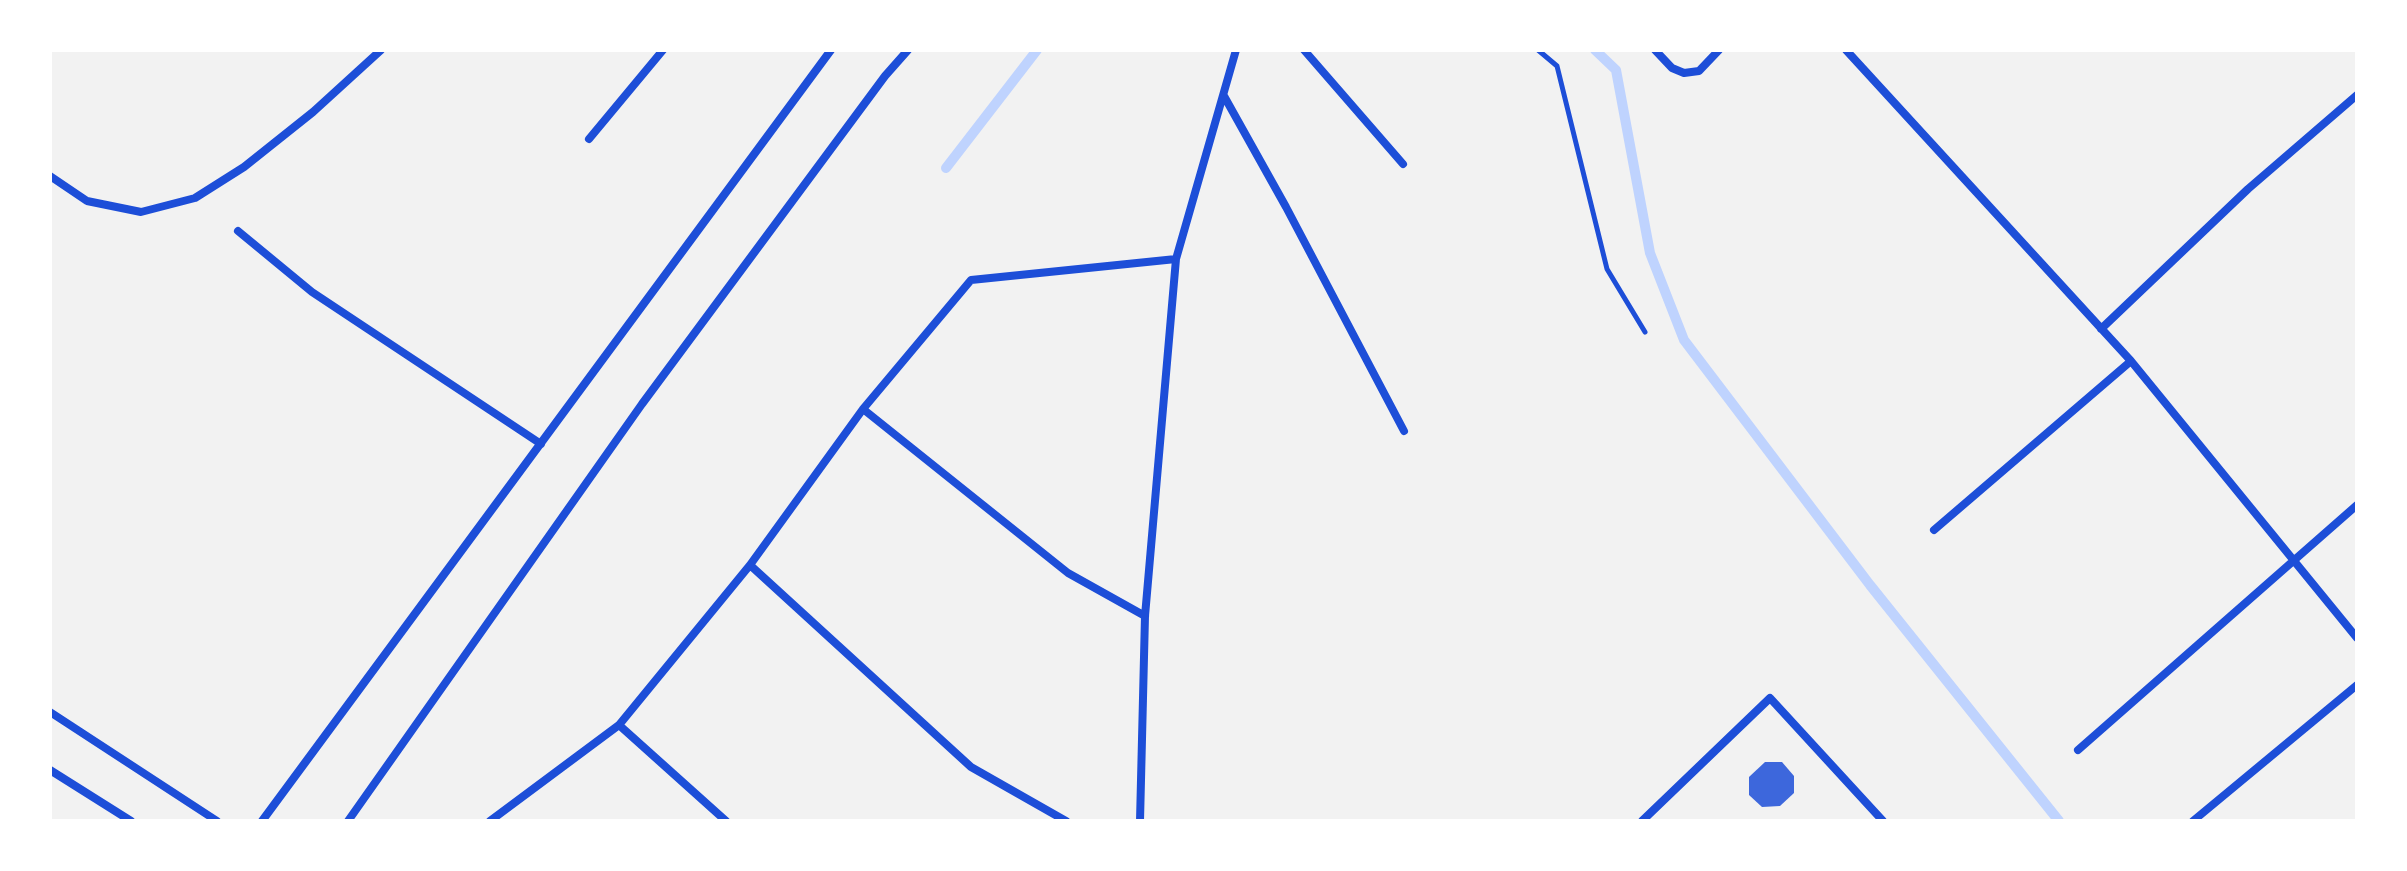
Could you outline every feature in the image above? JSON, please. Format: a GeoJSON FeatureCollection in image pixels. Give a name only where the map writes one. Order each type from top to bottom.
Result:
{"type":"FeatureCollection","features":[{"type":"Feature","properties":{"kind":"street"},"geometry":{"type":"LineString","coordinates":[[50,176],[87,201],[141,212],[195,198],[267,149],[381,50]]}},
{"type":"Feature","properties":{"kind":"street"},"geometry":{"type":"LineString","coordinates":[[589,139],[663,50]]}},
{"type":"Feature","properties":{"kind":"street"},"geometry":{"type":"LineString","coordinates":[[262,821],[831,50]]}},
{"type":"Feature","properties":{"kind":"street"},"geometry":{"type":"LineString","coordinates":[[348,821],[642,404],[885,76],[908,50]]}},
{"type":"Feature","properties":{"kind":"street"},"geometry":{"type":"LineString","coordinates":[[1140,821],[1145,616],[1176,259],[1236,50]]}},
{"type":"Feature","properties":{"kind":"street"},"geometry":{"type":"LineString","coordinates":[[1304,50],[1403,164]]}},
{"type":"Feature","properties":{"kind":"street"},"geometry":{"type":"LineString","coordinates":[[1655,50],[1672,68],[1684,73],[1699,71],[1719,50]]}},
{"type":"Feature","properties":{"kind":"street"},"geometry":{"type":"LineString","coordinates":[[1846,50],[2131,361],[2357,638]]}},
{"type":"Feature","properties":{"kind":"street"},"geometry":{"type":"LineString","coordinates":[[2101,329],[2248,189],[2357,95]]}},
{"type":"Feature","properties":{"kind":"street"},"geometry":{"type":"LineString","coordinates":[[1224,96],[1404,431]]}},
{"type":"Feature","properties":{"kind":"street"},"geometry":{"type":"LineString","coordinates":[[238,231],[312,292],[541,444]]}},
{"type":"Feature","properties":{"kind":"street"},"geometry":{"type":"LineString","coordinates":[[490,821],[619,725],[750,565],[863,409],[971,280],[1176,259]]}},
{"type":"Feature","properties":{"kind":"street"},"geometry":{"type":"LineString","coordinates":[[1934,530],[2131,361]]}},
{"type":"Feature","properties":{"kind":"street"},"geometry":{"type":"LineString","coordinates":[[863,409],[1068,573],[1145,616]]}},
{"type":"Feature","properties":{"kind":"street"},"geometry":{"type":"LineString","coordinates":[[2078,750],[2357,505]]}},
{"type":"Feature","properties":{"kind":"street"},"geometry":{"type":"LineString","coordinates":[[750,565],[971,767],[1066,821]]}},
{"type":"Feature","properties":{"kind":"street"},"geometry":{"type":"LineString","coordinates":[[2193,821],[2357,685]]}},
{"type":"Feature","properties":{"kind":"street"},"geometry":{"type":"LineString","coordinates":[[1642,821],[1770,698],[1883,821]]}},
{"type":"Feature","properties":{"kind":"street"},"geometry":{"type":"LineString","coordinates":[[50,712],[217,821]]}},
{"type":"Feature","properties":{"kind":"street"},"geometry":{"type":"LineString","coordinates":[[619,725],[726,821]]}},
{"type":"Feature","properties":{"kind":"street"},"geometry":{"type":"LineString","coordinates":[[50,770],[131,821]]}},
{"type":"Feature","properties":{"kind":"path"},"geometry":{"type":"LineString","coordinates":[[1538,50],[1557,66],[1607,269],[1645,332]]}},
{"type":"Feature","properties":{"kind":"building"},"geometry":{"type":"Polygon","coordinates":[[[1765,762],[1782,762],[1794,776],[1794,793],[1780,806],[1762,807],[1749,795],[1749,777],[1765,762]]]}},
{"type":"Feature","properties":{"kind":"waterway"},"geometry":{"type":"LineString","coordinates":[[946,168],[1037,50]]}},
{"type":"Feature","properties":{"kind":"waterway"},"geometry":{"type":"LineString","coordinates":[[1595,50],[1616,70],[1650,253],[1684,340],[1870,585],[2059,821]]}}]}
